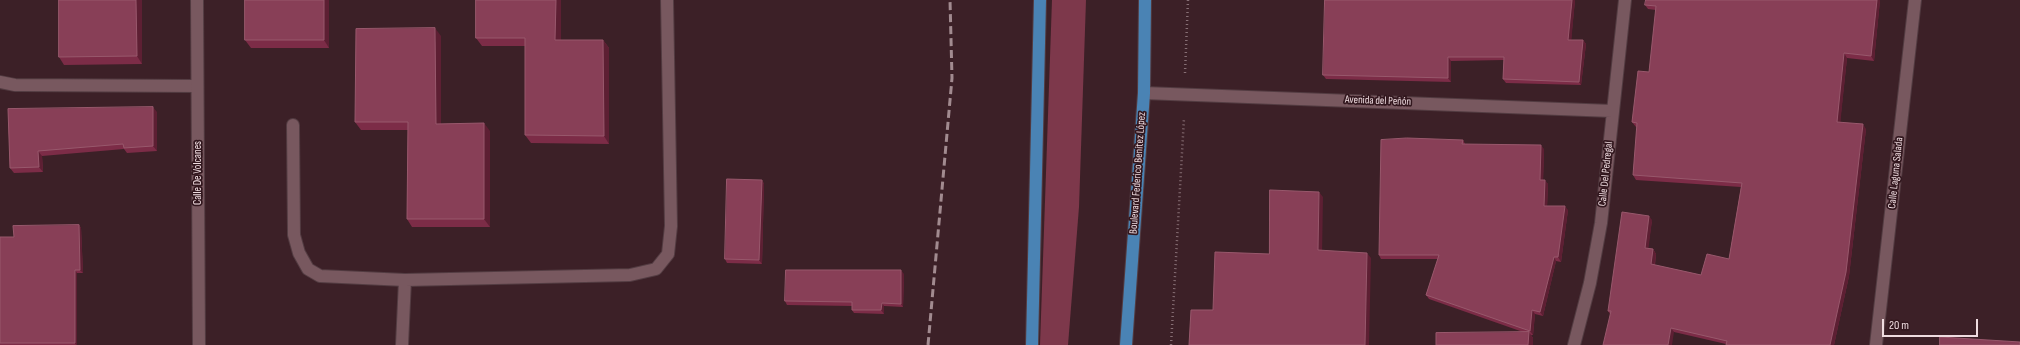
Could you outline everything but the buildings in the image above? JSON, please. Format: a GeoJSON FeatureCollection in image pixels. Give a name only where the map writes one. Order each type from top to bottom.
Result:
{"type":"FeatureCollection","features":[{"type":"Feature","properties":{"kind":"main road"},"geometry":{"type":"LineString","coordinates":[[1032,345],[1040,0]]}},
{"type":"Feature","properties":{"kind":"main road","name":"Boulevard Federico Benítez López"},"geometry":{"type":"LineString","coordinates":[[1126,345],[1144,93],[1145,0]]}},
{"type":"Feature","properties":{"kind":"street","name":"Calle De Volcanes"},"geometry":{"type":"LineString","coordinates":[[197,0],[199,345]]}},
{"type":"Feature","properties":{"kind":"street"},"geometry":{"type":"LineString","coordinates":[[293,125],[294,235],[299,253],[308,270],[320,276],[405,280],[630,275],[656,269],[668,254],[671,226],[667,0]]}},
{"type":"Feature","properties":{"kind":"street","name":"Calle Del Pedregal"},"geometry":{"type":"LineString","coordinates":[[1574,345],[1590,282],[1601,223],[1625,0]]}},
{"type":"Feature","properties":{"kind":"street","name":"Calle Laguna Salada"},"geometry":{"type":"LineString","coordinates":[[1876,345],[1915,0]]}},
{"type":"Feature","properties":{"kind":"street"},"geometry":{"type":"LineString","coordinates":[[0,82],[15,85],[197,86]]}},
{"type":"Feature","properties":{"kind":"street","name":"Avenida del Peñón"},"geometry":{"type":"LineString","coordinates":[[1144,93],[1612,111]]}},
{"type":"Feature","properties":{"kind":"street"},"geometry":{"type":"LineString","coordinates":[[402,345],[405,280]]}},
{"type":"Feature","properties":{"kind":"path"},"geometry":{"type":"LineString","coordinates":[[1171,345],[1185,94],[1188,0]]}},
{"type":"Feature","properties":{"kind":"shaded area"},"geometry":{"type":"Polygon","coordinates":[[[1052,0],[1086,0],[1079,207],[1068,345],[1040,345],[1052,0]]]}},
{"type":"Feature","properties":{"kind":"railway"},"geometry":{"type":"LineString","coordinates":[[928,345],[952,78],[950,0]]}}]}
